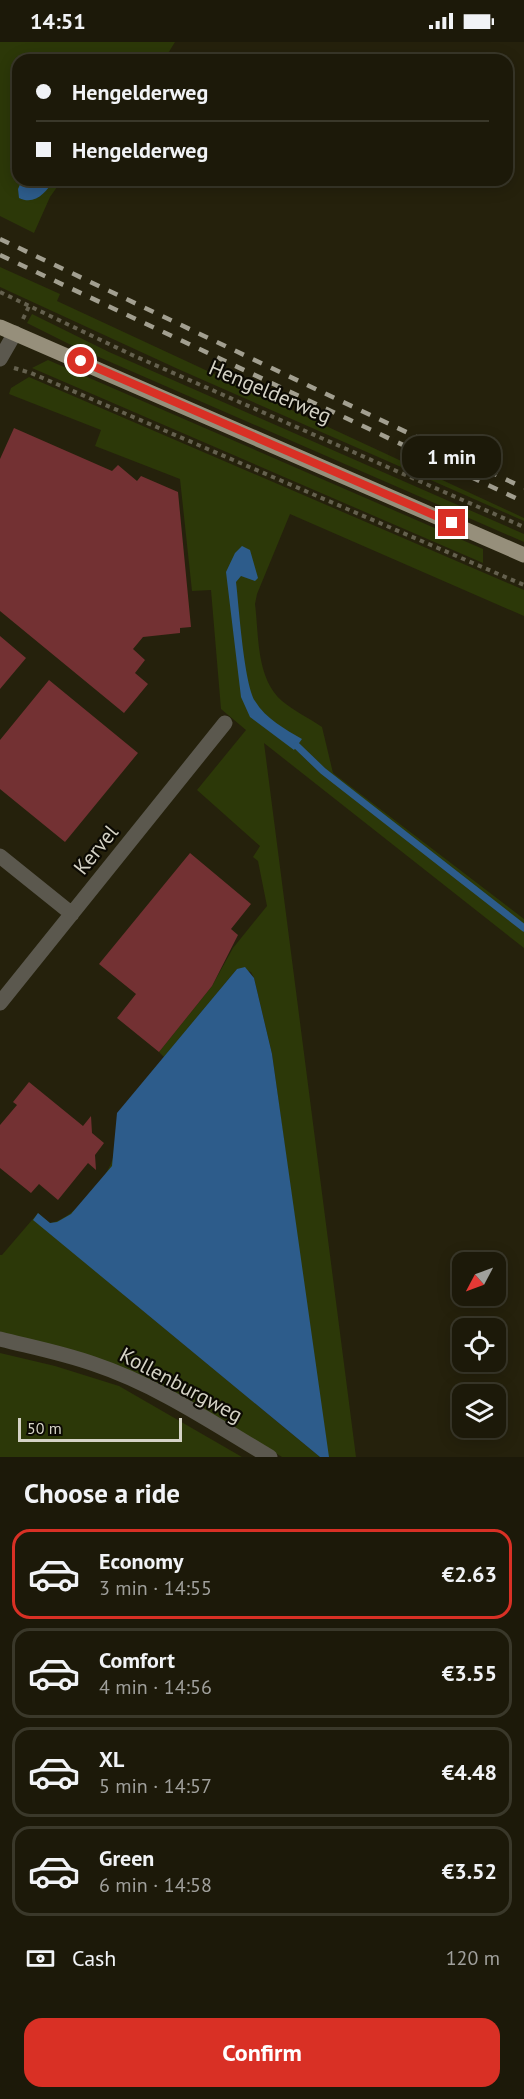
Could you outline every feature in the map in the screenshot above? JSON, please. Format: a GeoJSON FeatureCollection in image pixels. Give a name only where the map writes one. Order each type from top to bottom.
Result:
{"type":"FeatureCollection","features":[{"type":"Feature","properties":{"kind":"main road"},"geometry":{"type":"LineString","coordinates":[[0,327],[524,555]]}},
{"type":"Feature","properties":{"kind":"street"},"geometry":{"type":"LineString","coordinates":[[5,363],[15,333]]}},
{"type":"Feature","properties":{"kind":"street","name":"Kervel"},"geometry":{"type":"LineString","coordinates":[[0,1003],[225,723]]}},
{"type":"Feature","properties":{"kind":"street"},"geometry":{"type":"LineString","coordinates":[[0,856],[72,914]]}},
{"type":"Feature","properties":{"kind":"street","name":"Kollenburgweg"},"geometry":{"type":"LineString","coordinates":[[0,1339],[95,1364],[139,1382],[189,1408],[270,1457]]}},
{"type":"Feature","properties":{"kind":"path","name":"Hengelderweg"},"geometry":{"type":"LineString","coordinates":[[0,292],[130,354],[524,527]]}},
{"type":"Feature","properties":{"kind":"path"},"geometry":{"type":"LineString","coordinates":[[5,363],[524,585]]}},
{"type":"Feature","properties":{"kind":"green space"},"geometry":{"type":"Polygon","coordinates":[[[0,42],[175,42],[168,54],[12,54],[12,186],[58,186],[50,197],[34,233],[0,216],[0,42]]]}},
{"type":"Feature","properties":{"kind":"green space"},"geometry":{"type":"Polygon","coordinates":[[[0,267],[60,294],[57,301],[524,518],[524,521],[178,369],[0,287],[0,267]]]}},
{"type":"Feature","properties":{"kind":"green space"},"geometry":{"type":"Polygon","coordinates":[[[32,314],[109,352],[524,534],[524,542],[69,344],[27,323],[32,314]]]}},
{"type":"Feature","properties":{"kind":"green space"},"geometry":{"type":"Polygon","coordinates":[[[48,360],[483,549],[483,563],[32,368],[48,360]]]}},
{"type":"Feature","properties":{"kind":"green space"},"geometry":{"type":"Polygon","coordinates":[[[29,377],[524,590],[524,616],[290,514],[255,604],[260,656],[267,681],[282,701],[322,727],[333,773],[524,919],[524,948],[264,743],[356,1457],[329,1457],[327,1455],[272,1054],[251,972],[237,969],[164,1057],[159,1052],[212,986],[233,948],[267,906],[258,861],[253,857],[260,846],[197,790],[246,730],[221,709],[211,590],[192,591],[180,479],[95,446],[101,430],[9,394],[11,388],[29,377]]]}},
{"type":"Feature","properties":{"kind":"green space"},"geometry":{"type":"Polygon","coordinates":[[[114,1152],[124,1295],[320,1457],[282,1457],[192,1402],[0,1333],[0,1255],[38,1213],[50,1223],[69,1214],[80,1205],[107,1172],[114,1152]]]}},
{"type":"Feature","properties":{"kind":"green space"},"geometry":{"type":"Polygon","coordinates":[[[0,1353],[55,1366],[119,1386],[242,1457],[0,1457],[0,1353]]]}},
{"type":"Feature","properties":{"kind":"water"},"geometry":{"type":"Polygon","coordinates":[[[19,186],[49,186],[40,196],[30,200],[19,198],[19,186]]]}},
{"type":"Feature","properties":{"kind":"water"},"geometry":{"type":"Polygon","coordinates":[[[242,546],[250,550],[258,578],[255,581],[241,576],[236,582],[240,626],[251,692],[265,713],[276,723],[302,739],[294,750],[250,717],[241,697],[226,572],[235,553],[242,546]]]}},
{"type":"Feature","properties":{"kind":"water"},"geometry":{"type":"Polygon","coordinates":[[[245,967],[254,978],[272,1054],[329,1457],[320,1457],[33,1220],[38,1213],[50,1223],[57,1222],[71,1214],[112,1166],[117,1113],[237,969],[245,967]]]}},
{"type":"Feature","properties":{"kind":"building"},"geometry":{"type":"Polygon","coordinates":[[[14,428],[112,471],[118,465],[137,481],[141,476],[178,492],[191,627],[180,628],[180,633],[143,637],[133,649],[145,660],[135,673],[148,684],[124,713],[0,611],[0,459],[14,428]]]}},
{"type":"Feature","properties":{"kind":"building"},"geometry":{"type":"Polygon","coordinates":[[[0,636],[26,658],[0,689],[0,636]]]}},
{"type":"Feature","properties":{"kind":"building"},"geometry":{"type":"Polygon","coordinates":[[[49,680],[138,753],[65,842],[0,789],[0,740],[49,680]]]}},
{"type":"Feature","properties":{"kind":"building"},"geometry":{"type":"Polygon","coordinates":[[[190,853],[251,904],[231,929],[238,935],[212,986],[159,1052],[117,1018],[136,994],[99,964],[190,853]]]}},
{"type":"Feature","properties":{"kind":"building"},"geometry":{"type":"Polygon","coordinates":[[[29,1082],[83,1126],[91,1116],[92,1133],[104,1143],[95,1155],[96,1170],[88,1163],[58,1200],[39,1184],[31,1193],[0,1168],[0,1125],[17,1105],[13,1102],[29,1082]]]}},
{"type":"Feature","properties":{"kind":"waterway"},"geometry":{"type":"LineString","coordinates":[[297,746],[323,771],[524,928]]}},
{"type":"Feature","properties":{"kind":"railway"},"geometry":{"type":"LineString","coordinates":[[0,239],[524,488]]}},
{"type":"Feature","properties":{"kind":"railway"},"geometry":{"type":"LineString","coordinates":[[0,255],[524,502]]}},
{"type":"Feature","properties":{"kind":"route"},"geometry":{"type":"LineString","coordinates":[[81,361],[452,523]]}}]}
